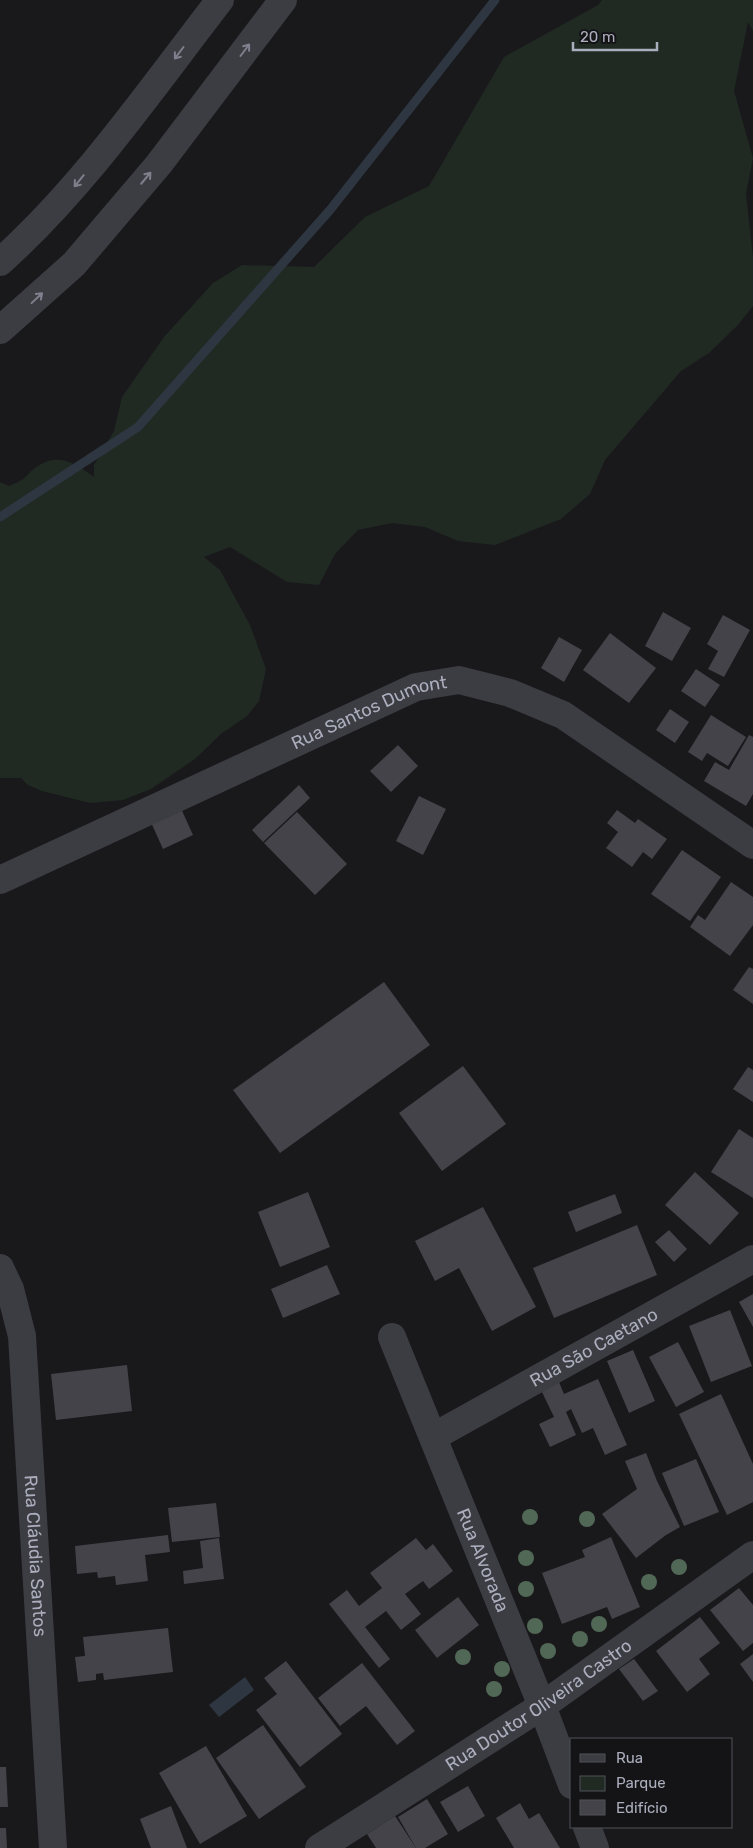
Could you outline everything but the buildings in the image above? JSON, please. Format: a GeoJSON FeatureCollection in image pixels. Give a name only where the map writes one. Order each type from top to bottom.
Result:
{"type":"FeatureCollection","features":[{"type":"Feature","properties":{"kind":"street"},"geometry":{"type":"LineString","coordinates":[[0,262],[25,240],[70,192],[220,0]]}},
{"type":"Feature","properties":{"kind":"street"},"geometry":{"type":"LineString","coordinates":[[0,330],[22,312],[80,257],[158,164],[284,0]]}},
{"type":"Feature","properties":{"kind":"street","name":"Rua Santos Dumont"},"geometry":{"type":"LineString","coordinates":[[0,880],[416,687],[459,680],[510,693],[563,715],[753,845]]}},
{"type":"Feature","properties":{"kind":"street","name":"Rua São Caetano"},"geometry":{"type":"LineString","coordinates":[[433,1437],[753,1259]]}},
{"type":"Feature","properties":{"kind":"street","name":"Rua Cláudia Santos"},"geometry":{"type":"LineString","coordinates":[[0,1268],[10,1289],[22,1336],[53,1848]]}},
{"type":"Feature","properties":{"kind":"street","name":"Rua Alvorada"},"geometry":{"type":"LineString","coordinates":[[392,1337],[542,1706],[570,1780]]}},
{"type":"Feature","properties":{"kind":"street","name":"Rua Doutor Oliveira Castro"},"geometry":{"type":"LineString","coordinates":[[319,1848],[542,1706],[753,1555]]}},
{"type":"Feature","properties":{"kind":"street"},"geometry":{"type":"LineString","coordinates":[[587,1828],[595,1848]]}},
{"type":"Feature","properties":{"kind":"green space"},"geometry":{"type":"Polygon","coordinates":[[[602,0],[753,0],[753,31],[748,22],[734,91],[753,158],[746,194],[753,257],[753,306],[738,325],[709,353],[681,371],[605,460],[590,494],[561,519],[495,545],[458,541],[425,527],[392,523],[358,530],[335,554],[319,585],[287,582],[230,547],[204,557],[220,570],[250,625],[266,669],[259,701],[247,716],[221,734],[195,759],[151,789],[123,800],[90,803],[42,791],[28,785],[21,778],[0,778],[0,482],[9,486],[23,479],[36,467],[54,460],[67,461],[94,477],[94,465],[114,431],[122,397],[164,337],[213,283],[242,265],[314,267],[365,217],[429,186],[504,57],[598,5],[602,0]]]}},
{"type":"Feature","properties":{"kind":"shaded area"},"geometry":{"type":"Polygon","coordinates":[[[245,1677],[254,1690],[219,1717],[209,1705],[245,1677]]]}},
{"type":"Feature","properties":{"kind":"waterway"},"geometry":{"type":"LineString","coordinates":[[0,517],[138,427],[330,210],[495,0]]}}]}
